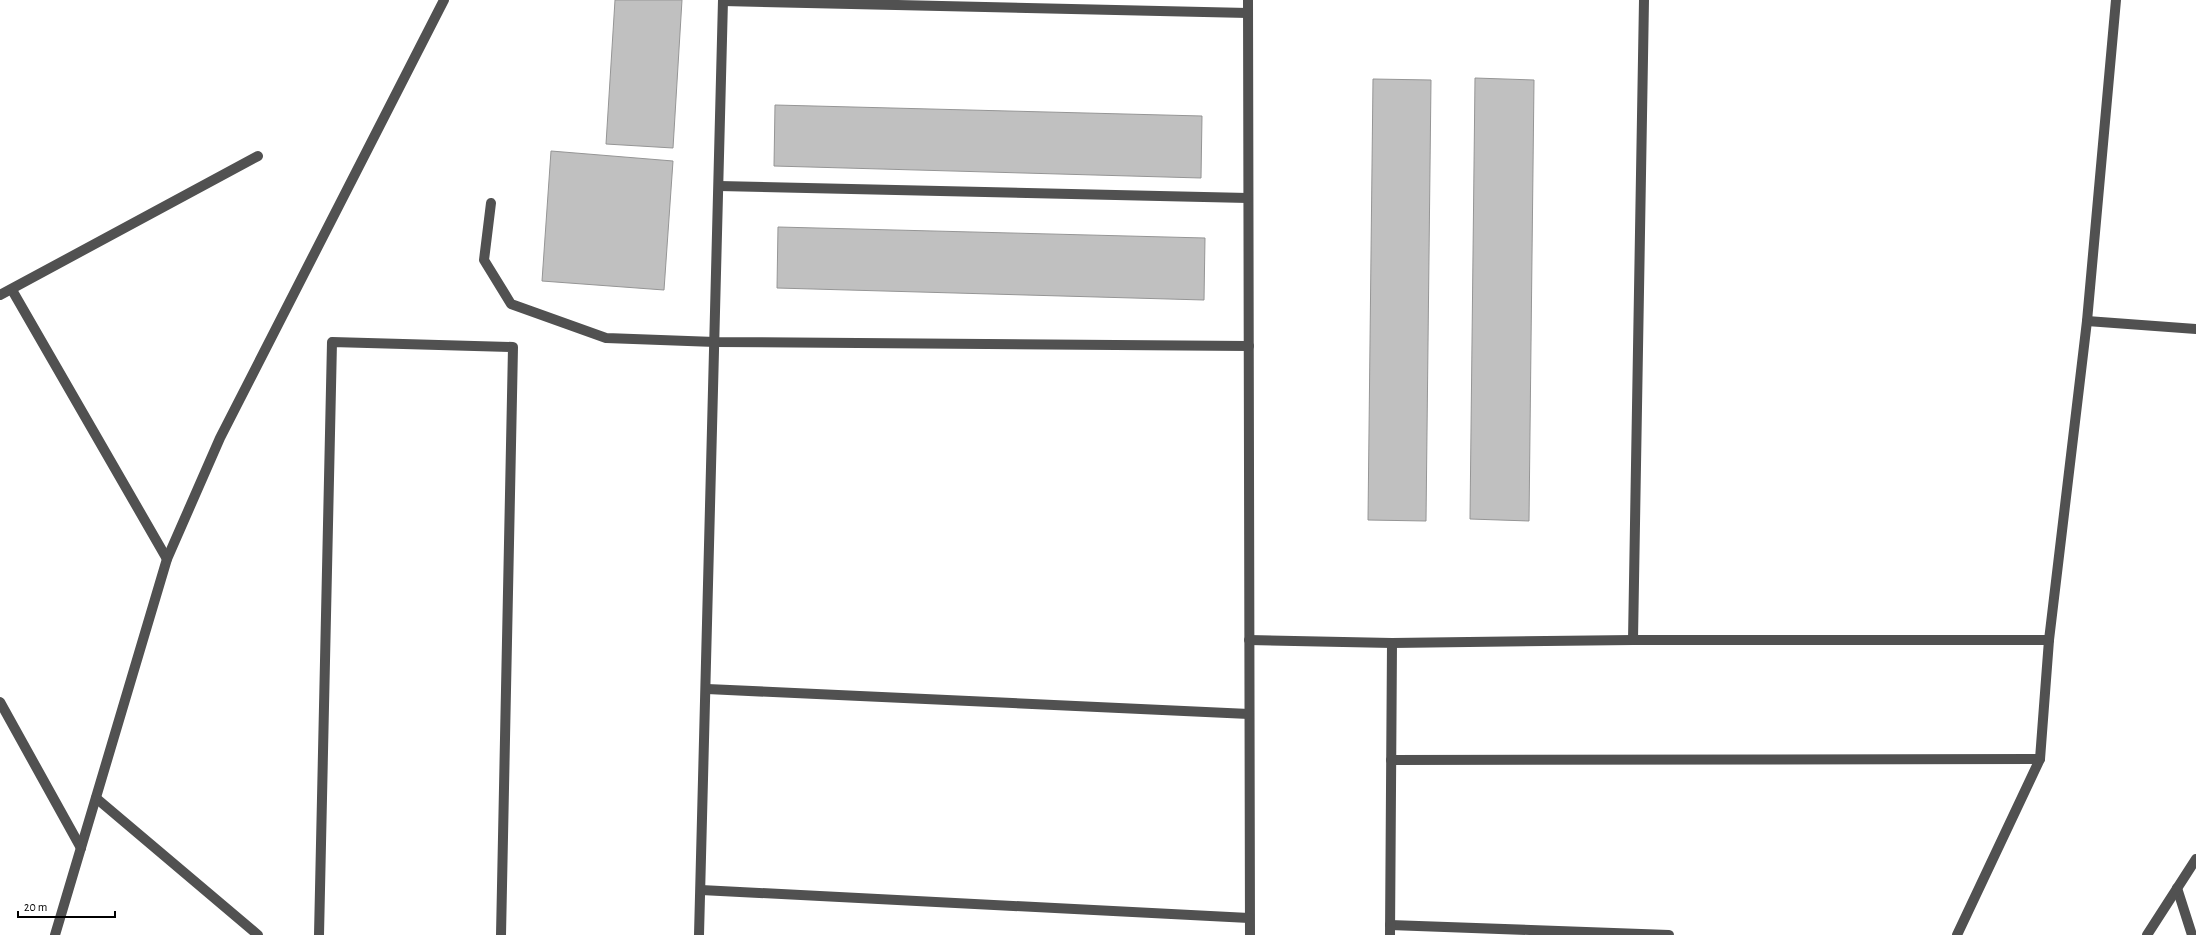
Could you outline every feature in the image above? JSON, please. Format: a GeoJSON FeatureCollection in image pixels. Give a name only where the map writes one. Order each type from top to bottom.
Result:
{"type":"FeatureCollection","features":[{"type":"Feature","properties":{"kind":"street"},"geometry":{"type":"LineString","coordinates":[[55,935],[167,559],[220,438],[444,0]]}},
{"type":"Feature","properties":{"kind":"street"},"geometry":{"type":"LineString","coordinates":[[700,935],[723,0],[1248,13]]}},
{"type":"Feature","properties":{"kind":"street"},"geometry":{"type":"LineString","coordinates":[[1248,0],[1250,935]]}},
{"type":"Feature","properties":{"kind":"street"},"geometry":{"type":"LineString","coordinates":[[1633,640],[1644,0]]}},
{"type":"Feature","properties":{"kind":"street"},"geometry":{"type":"LineString","coordinates":[[1957,935],[2040,759],[2049,640],[2087,321],[2116,0]]}},
{"type":"Feature","properties":{"kind":"street"},"geometry":{"type":"LineString","coordinates":[[0,296],[258,156]]}},
{"type":"Feature","properties":{"kind":"street"},"geometry":{"type":"LineString","coordinates":[[718,186],[1248,198]]}},
{"type":"Feature","properties":{"kind":"street"},"geometry":{"type":"LineString","coordinates":[[490,202],[484,260],[511,304],[606,338],[715,342],[1249,346]]}},
{"type":"Feature","properties":{"kind":"street"},"geometry":{"type":"LineString","coordinates":[[12,290],[167,559]]}},
{"type":"Feature","properties":{"kind":"street"},"geometry":{"type":"LineString","coordinates":[[2087,321],[2196,329]]}},
{"type":"Feature","properties":{"kind":"street"},"geometry":{"type":"LineString","coordinates":[[320,935],[332,342],[513,347],[501,935]]}},
{"type":"Feature","properties":{"kind":"street"},"geometry":{"type":"LineString","coordinates":[[1249,640],[1392,643],[1633,640],[2049,640]]}},
{"type":"Feature","properties":{"kind":"street"},"geometry":{"type":"LineString","coordinates":[[1392,643],[1390,930],[1669,935]]}},
{"type":"Feature","properties":{"kind":"street"},"geometry":{"type":"LineString","coordinates":[[706,689],[1249,714]]}},
{"type":"Feature","properties":{"kind":"street"},"geometry":{"type":"LineString","coordinates":[[0,702],[81,848]]}},
{"type":"Feature","properties":{"kind":"street"},"geometry":{"type":"LineString","coordinates":[[1391,760],[2040,759]]}},
{"type":"Feature","properties":{"kind":"street"},"geometry":{"type":"LineString","coordinates":[[96,798],[258,935]]}},
{"type":"Feature","properties":{"kind":"street"},"geometry":{"type":"LineString","coordinates":[[2147,935],[2196,859]]}},
{"type":"Feature","properties":{"kind":"street"},"geometry":{"type":"LineString","coordinates":[[2177,888],[2192,935]]}},
{"type":"Feature","properties":{"kind":"street"},"geometry":{"type":"LineString","coordinates":[[701,890],[1250,918]]}},
{"type":"Feature","properties":{"kind":"building"},"geometry":{"type":"Polygon","coordinates":[[[615,0],[682,0],[673,148],[606,144],[615,0]]]}},
{"type":"Feature","properties":{"kind":"building"},"geometry":{"type":"Polygon","coordinates":[[[1475,78],[1534,80],[1529,521],[1470,519],[1475,78]]]}},
{"type":"Feature","properties":{"kind":"building"},"geometry":{"type":"Polygon","coordinates":[[[1373,79],[1431,80],[1426,521],[1368,520],[1373,79]]]}},
{"type":"Feature","properties":{"kind":"building"},"geometry":{"type":"Polygon","coordinates":[[[775,105],[1202,116],[1201,178],[774,166],[775,105]]]}},
{"type":"Feature","properties":{"kind":"building"},"geometry":{"type":"Polygon","coordinates":[[[551,151],[673,161],[664,290],[542,281],[551,151]]]}},
{"type":"Feature","properties":{"kind":"building"},"geometry":{"type":"Polygon","coordinates":[[[778,227],[1205,238],[1204,300],[777,288],[778,227]]]}}]}
